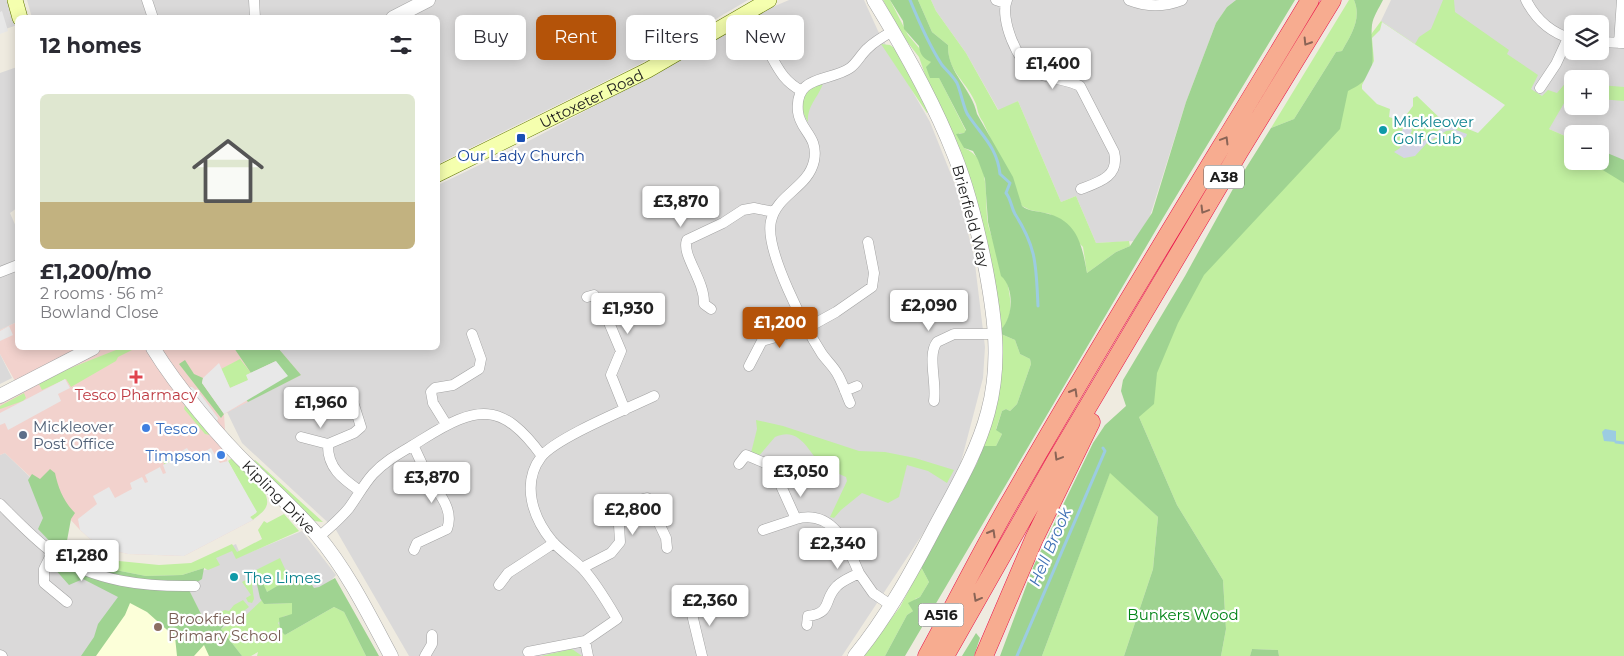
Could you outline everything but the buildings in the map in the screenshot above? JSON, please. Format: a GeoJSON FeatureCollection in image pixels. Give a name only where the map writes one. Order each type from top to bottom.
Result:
{"type":"FeatureCollection","features":[{"type":"Feature","properties":{"kind":"highway","name":"A38"},"geometry":{"type":"LineString","coordinates":[[927,656],[968,575],[1154,256],[1310,0]]}},
{"type":"Feature","properties":{"kind":"highway","name":"A38"},"geometry":{"type":"LineString","coordinates":[[945,656],[998,560],[1234,161],[1332,0]]}},
{"type":"Feature","properties":{"kind":"highway"},"geometry":{"type":"LineString","coordinates":[[984,656],[1034,539],[1092,420],[1119,355]]}},
{"type":"Feature","properties":{"kind":"highway","name":"A516"},"geometry":{"type":"LineString","coordinates":[[914,656],[968,575]]}},
{"type":"Feature","properties":{"kind":"main road"},"geometry":{"type":"LineString","coordinates":[[15,0],[19,15]]}},
{"type":"Feature","properties":{"kind":"main road","name":"Uttoxeter Road"},"geometry":{"type":"LineString","coordinates":[[440,171],[648,70],[763,1]]}},
{"type":"Feature","properties":{"kind":"street"},"geometry":{"type":"LineString","coordinates":[[147,0],[152,15]]}},
{"type":"Feature","properties":{"kind":"street"},"geometry":{"type":"LineString","coordinates":[[254,0],[255,15]]}},
{"type":"Feature","properties":{"kind":"street"},"geometry":{"type":"LineString","coordinates":[[399,15],[428,0]]}},
{"type":"Feature","properties":{"kind":"street","name":"Brierfield Way"},"geometry":{"type":"LineString","coordinates":[[855,656],[892,606],[963,476],[984,428],[995,373],[996,334],[981,246],[965,184],[935,110],[893,31],[874,0]]}},
{"type":"Feature","properties":{"kind":"street"},"geometry":{"type":"LineString","coordinates":[[1129,0],[1143,5],[1157,6],[1182,0]]}},
{"type":"Feature","properties":{"kind":"street"},"geometry":{"type":"LineString","coordinates":[[1526,0],[1540,22],[1564,35]]}},
{"type":"Feature","properties":{"kind":"street"},"geometry":{"type":"LineString","coordinates":[[1609,42],[1622,43],[1622,0]]}},
{"type":"Feature","properties":{"kind":"street"},"geometry":{"type":"LineString","coordinates":[[1002,1],[1006,23],[1023,60],[1036,72],[1080,86],[1114,152],[1115,162],[1112,173],[1104,181],[1081,189]]}},
{"type":"Feature","properties":{"kind":"street"},"geometry":{"type":"LineString","coordinates":[[850,403],[838,375],[807,328],[771,245],[770,230],[774,212],[783,199],[804,182],[812,168],[815,152],[812,138],[802,124],[798,113],[802,91],[814,81],[850,68],[876,40],[893,31]]}},
{"type":"Feature","properties":{"kind":"street"},"geometry":{"type":"LineString","coordinates":[[1540,88],[1551,80],[1564,51]]}},
{"type":"Feature","properties":{"kind":"street"},"geometry":{"type":"LineString","coordinates":[[772,60],[786,81],[802,91]]}},
{"type":"Feature","properties":{"kind":"street"},"geometry":{"type":"LineString","coordinates":[[711,309],[704,304],[700,278],[685,252],[687,240],[723,223],[743,210],[754,208],[774,212]]}},
{"type":"Feature","properties":{"kind":"street"},"geometry":{"type":"LineString","coordinates":[[749,366],[762,341],[807,328],[842,308],[872,287],[874,272],[868,242]]}},
{"type":"Feature","properties":{"kind":"street"},"geometry":{"type":"LineString","coordinates":[[0,272],[15,266]]}},
{"type":"Feature","properties":{"kind":"street"},"geometry":{"type":"LineString","coordinates":[[587,297],[594,295],[620,345],[620,356],[611,375],[625,410]]}},
{"type":"Feature","properties":{"kind":"street"},"geometry":{"type":"LineString","coordinates":[[446,424],[433,402],[431,392],[435,388],[453,385],[479,369],[481,359],[472,334]]}},
{"type":"Feature","properties":{"kind":"street"},"geometry":{"type":"LineString","coordinates":[[934,401],[936,385],[932,353],[937,342],[954,334],[996,334]]}},
{"type":"Feature","properties":{"kind":"street"},"geometry":{"type":"LineString","coordinates":[[0,396],[89,350]]}},
{"type":"Feature","properties":{"kind":"street","name":"Kipling Drive"},"geometry":{"type":"LineString","coordinates":[[154,350],[230,447],[284,498],[318,537],[367,612],[391,656]]}},
{"type":"Feature","properties":{"kind":"street"},"geometry":{"type":"LineString","coordinates":[[845,391],[857,386]]}},
{"type":"Feature","properties":{"kind":"street"},"geometry":{"type":"LineString","coordinates":[[528,652],[585,641],[617,619],[582,568],[554,543],[540,526],[531,500],[532,480],[542,456],[551,447],[625,410],[646,406],[654,396]]}},
{"type":"Feature","properties":{"kind":"street"},"geometry":{"type":"LineString","coordinates":[[301,436],[328,444],[354,434],[361,427],[353,402]]}},
{"type":"Feature","properties":{"kind":"street"},"geometry":{"type":"LineString","coordinates":[[318,537],[348,508],[381,466],[446,424],[469,415],[487,415],[504,419],[525,433],[542,456]]}},
{"type":"Feature","properties":{"kind":"street"},"geometry":{"type":"LineString","coordinates":[[328,444],[331,462],[337,472],[360,491]]}},
{"type":"Feature","properties":{"kind":"street"},"geometry":{"type":"LineString","coordinates":[[413,445],[427,474],[445,502],[449,519],[447,529],[417,543],[414,550]]}},
{"type":"Feature","properties":{"kind":"street"},"geometry":{"type":"LineString","coordinates":[[740,464],[746,455],[772,466],[796,520]]}},
{"type":"Feature","properties":{"kind":"street"},"geometry":{"type":"LineString","coordinates":[[582,568],[611,553],[620,542],[619,525],[608,509],[647,498],[666,538],[667,548]]}},
{"type":"Feature","properties":{"kind":"street"},"geometry":{"type":"LineString","coordinates":[[0,504],[52,553],[95,574],[143,586],[195,586]]}},
{"type":"Feature","properties":{"kind":"street"},"geometry":{"type":"LineString","coordinates":[[763,530],[796,520],[812,518],[834,528],[843,538],[859,573],[873,593],[892,606]]}},
{"type":"Feature","properties":{"kind":"street"},"geometry":{"type":"LineString","coordinates":[[499,585],[508,573],[554,543]]}},
{"type":"Feature","properties":{"kind":"street"},"geometry":{"type":"LineString","coordinates":[[52,553],[44,569],[44,583],[67,602]]}},
{"type":"Feature","properties":{"kind":"street"},"geometry":{"type":"LineString","coordinates":[[807,625],[808,616],[819,615],[824,610],[837,586],[859,573]]}},
{"type":"Feature","properties":{"kind":"street"},"geometry":{"type":"LineString","coordinates":[[690,606],[702,656]]}},
{"type":"Feature","properties":{"kind":"street"},"geometry":{"type":"LineString","coordinates":[[425,656],[432,644],[432,635]]}},
{"type":"Feature","properties":{"kind":"street"},"geometry":{"type":"LineString","coordinates":[[585,641],[588,656]]}},
{"type":"Feature","properties":{"kind":"shaded area"},"geometry":{"type":"Polygon","coordinates":[[[0,0],[9,0],[15,19],[15,26],[0,31],[0,0]]]}},
{"type":"Feature","properties":{"kind":"shaded area"},"geometry":{"type":"Polygon","coordinates":[[[27,0],[748,0],[716,19],[716,15],[626,15],[626,60],[646,60],[440,163],[440,15],[31,15],[27,0]]]}},
{"type":"Feature","properties":{"kind":"shaded area"},"geometry":{"type":"Polygon","coordinates":[[[789,0],[864,0],[878,31],[930,122],[956,187],[974,256],[985,347],[983,378],[955,485],[842,656],[409,656],[336,530],[242,443],[227,412],[300,375],[280,350],[440,350],[440,184],[525,143],[680,60],[716,60],[716,39],[726,33],[726,60],[804,60],[804,15],[758,15],[789,0]]]}},
{"type":"Feature","properties":{"kind":"shaded area"},"geometry":{"type":"Polygon","coordinates":[[[931,0],[1236,0],[1227,7],[1216,23],[1186,102],[1150,216],[1135,241],[1096,243],[1076,196],[1061,202],[1018,101],[999,111],[966,53],[936,11],[931,0]]]}},
{"type":"Feature","properties":{"kind":"shaded area"},"geometry":{"type":"Polygon","coordinates":[[[1391,0],[1624,0],[1624,161],[1609,155],[1609,125],[1564,125],[1564,136],[1505,105],[1381,21],[1391,0]]]}},
{"type":"Feature","properties":{"kind":"shaded area"},"geometry":{"type":"Polygon","coordinates":[[[2,11],[8,31],[0,34],[0,12],[2,11]]]}},
{"type":"Feature","properties":{"kind":"shaded area"},"geometry":{"type":"Polygon","coordinates":[[[1382,22],[1505,105],[1478,133],[1468,129],[1469,126],[1459,122],[1457,125],[1450,122],[1448,126],[1417,96],[1413,98],[1413,106],[1401,122],[1396,124],[1395,119],[1389,117],[1390,109],[1377,104],[1362,89],[1362,85],[1374,61],[1372,38],[1380,30],[1382,22]]]}},
{"type":"Feature","properties":{"kind":"shaded area"},"geometry":{"type":"Polygon","coordinates":[[[15,68],[15,209],[10,213],[15,224],[15,323],[0,330],[0,73],[15,68]]]}},
{"type":"Feature","properties":{"kind":"shaded area"},"geometry":{"type":"Polygon","coordinates":[[[1450,122],[1457,125],[1456,130],[1467,134],[1466,137],[1461,139],[1453,130],[1446,131],[1427,143],[1415,156],[1404,158],[1394,152],[1400,148],[1403,139],[1402,129],[1410,128],[1412,130],[1408,141],[1419,144],[1445,126],[1448,126],[1450,122]]]}},
{"type":"Feature","properties":{"kind":"shaded area"},"geometry":{"type":"Polygon","coordinates":[[[15,323],[15,350],[280,350],[301,375],[224,414],[227,460],[253,520],[184,556],[128,554],[115,551],[90,539],[38,484],[5,453],[0,455],[0,402],[20,390],[0,354],[0,330],[15,323]]]}},
{"type":"Feature","properties":{"kind":"shaded area"},"geometry":{"type":"Polygon","coordinates":[[[9,326],[13,335],[0,341],[0,331],[9,326]]]}},
{"type":"Feature","properties":{"kind":"shaded area"},"geometry":{"type":"Polygon","coordinates":[[[0,354],[12,378],[0,384],[0,354]]]}},
{"type":"Feature","properties":{"kind":"shaded area"},"geometry":{"type":"Polygon","coordinates":[[[276,361],[288,376],[224,414],[202,383],[203,378],[219,363],[230,388],[248,380],[246,375],[276,361]]]}},
{"type":"Feature","properties":{"kind":"shaded area"},"geometry":{"type":"Polygon","coordinates":[[[65,379],[70,388],[58,394],[61,401],[8,430],[5,423],[0,425],[0,413],[65,379]]]}},
{"type":"Feature","properties":{"kind":"shaded area"},"geometry":{"type":"Polygon","coordinates":[[[188,387],[192,387],[201,395],[218,418],[217,422],[188,387]]]}},
{"type":"Feature","properties":{"kind":"shaded area"},"geometry":{"type":"Polygon","coordinates":[[[187,448],[193,458],[211,448],[220,463],[228,461],[257,512],[250,517],[253,520],[184,556],[128,554],[115,551],[90,539],[80,530],[78,519],[97,504],[93,496],[109,487],[115,498],[132,489],[130,483],[142,477],[145,483],[148,482],[145,475],[160,467],[163,474],[166,473],[163,465],[182,456],[180,452],[187,448]]]}},
{"type":"Feature","properties":{"kind":"shaded area"},"geometry":{"type":"Polygon","coordinates":[[[5,453],[30,477],[66,530],[56,556],[125,598],[89,656],[0,656],[0,455],[5,453]]]}},
{"type":"Feature","properties":{"kind":"shaded area"},"geometry":{"type":"Polygon","coordinates":[[[302,531],[336,575],[288,628],[248,656],[233,656],[176,581],[218,565],[214,554],[236,544],[241,556],[302,531]]]}},
{"type":"Feature","properties":{"kind":"shaded area","name":"Brookfield Primary School"},"geometry":{"type":"Polygon","coordinates":[[[125,598],[232,656],[89,656],[125,598]]]}},
{"type":"Feature","properties":{"kind":"green space"},"geometry":{"type":"Polygon","coordinates":[[[883,0],[890,0],[908,35],[931,62],[966,131],[959,133],[964,148],[973,153],[983,170],[988,224],[1009,294],[1010,308],[1008,320],[1001,329],[934,101],[919,57],[901,34],[883,0]]]}},
{"type":"Feature","properties":{"kind":"green space"},"geometry":{"type":"Polygon","coordinates":[[[890,0],[918,0],[932,32],[948,45],[951,64],[1013,177],[1022,206],[1030,210],[1056,216],[1071,227],[1080,243],[1087,273],[1116,252],[1130,246],[1152,213],[1186,102],[1216,23],[1227,7],[1236,0],[1295,0],[1163,218],[905,656],[885,656],[907,615],[913,611],[908,603],[920,597],[929,582],[921,567],[977,463],[983,446],[996,446],[1002,434],[996,430],[1002,411],[1006,409],[1010,411],[1017,404],[1031,364],[1030,359],[1020,354],[1015,340],[1001,334],[1001,329],[1010,311],[1010,295],[1006,281],[1001,276],[988,222],[985,179],[978,160],[973,151],[964,148],[956,134],[964,133],[966,130],[939,78],[930,78],[926,67],[931,62],[926,60],[920,52],[919,46],[904,29],[903,21],[890,0]]]}},
{"type":"Feature","properties":{"kind":"green space"},"geometry":{"type":"Polygon","coordinates":[[[918,0],[931,0],[936,11],[966,53],[998,110],[1018,101],[1061,202],[1076,196],[1096,243],[1129,241],[1130,246],[1116,252],[1087,273],[1083,247],[1050,214],[1030,210],[1022,206],[978,113],[976,104],[954,69],[948,45],[932,32],[918,0]]]}},
{"type":"Feature","properties":{"kind":"green space"},"geometry":{"type":"Polygon","coordinates":[[[1349,0],[1354,0],[1357,14],[1352,33],[1342,51],[1336,52],[1294,119],[1271,128],[1349,0]]]}},
{"type":"Feature","properties":{"kind":"green space"},"geometry":{"type":"Polygon","coordinates":[[[1354,0],[1383,0],[1372,25],[1373,54],[1371,71],[1367,78],[1359,85],[1348,91],[1340,129],[1204,275],[1178,323],[1157,373],[1154,404],[1139,417],[1177,505],[1223,580],[1226,629],[1221,656],[1124,656],[1153,569],[1158,517],[1110,473],[1042,656],[1000,656],[1034,565],[1093,443],[1105,425],[1126,406],[1121,391],[1123,380],[1185,276],[1234,187],[1271,128],[1294,119],[1336,52],[1342,51],[1352,33],[1356,20],[1357,14],[1354,0]]]}},
{"type":"Feature","properties":{"kind":"green space"},"geometry":{"type":"Polygon","coordinates":[[[1443,0],[1454,0],[1455,12],[1509,50],[1507,54],[1538,75],[1531,89],[1542,96],[1548,90],[1557,93],[1564,85],[1564,103],[1549,129],[1564,136],[1564,170],[1609,170],[1609,161],[1624,161],[1624,656],[1279,656],[1278,650],[1252,649],[1250,656],[1221,656],[1226,629],[1223,580],[1177,505],[1139,417],[1165,325],[1201,270],[1306,163],[1349,64],[1381,21],[1415,44],[1419,37],[1431,29],[1443,0]]]}},
{"type":"Feature","properties":{"kind":"green space"},"geometry":{"type":"Polygon","coordinates":[[[881,44],[890,45],[896,49],[929,111],[927,113],[881,44]]]}},
{"type":"Feature","properties":{"kind":"green space"},"geometry":{"type":"Polygon","coordinates":[[[823,83],[809,111],[808,122],[802,109],[802,103],[806,93],[823,83]]]}},
{"type":"Feature","properties":{"kind":"green space"},"geometry":{"type":"Polygon","coordinates":[[[1609,86],[1624,87],[1624,101],[1609,100],[1609,86]]]}},
{"type":"Feature","properties":{"kind":"green space"},"geometry":{"type":"Polygon","coordinates":[[[1609,154],[1624,160],[1624,183],[1603,170],[1609,170],[1609,154]]]}},
{"type":"Feature","properties":{"kind":"green space"},"geometry":{"type":"Polygon","coordinates":[[[1001,334],[1015,340],[1020,354],[1030,359],[1031,364],[1017,404],[1010,411],[1006,409],[1002,411],[996,429],[1002,434],[996,446],[983,446],[1001,334]]]}},
{"type":"Feature","properties":{"kind":"green space"},"geometry":{"type":"Polygon","coordinates":[[[116,350],[132,350],[71,387],[66,379],[42,390],[39,384],[68,369],[116,350]]]}},
{"type":"Feature","properties":{"kind":"green space"},"geometry":{"type":"Polygon","coordinates":[[[235,350],[280,350],[301,375],[248,402],[243,396],[276,361],[251,373],[235,350]]]}},
{"type":"Feature","properties":{"kind":"green space"},"geometry":{"type":"Polygon","coordinates":[[[240,359],[251,373],[247,375],[249,380],[230,388],[221,369],[240,359]]]}},
{"type":"Feature","properties":{"kind":"green space"},"geometry":{"type":"Polygon","coordinates":[[[185,360],[194,374],[203,378],[202,383],[224,414],[221,418],[179,364],[185,360]]]}},
{"type":"Feature","properties":{"kind":"green space"},"geometry":{"type":"Polygon","coordinates":[[[24,393],[26,398],[23,401],[0,409],[0,406],[24,393]]]}},
{"type":"Feature","properties":{"kind":"green space"},"geometry":{"type":"Polygon","coordinates":[[[186,401],[215,436],[205,434],[184,409],[186,401]]]}},
{"type":"Feature","properties":{"kind":"green space"},"geometry":{"type":"Polygon","coordinates":[[[756,420],[783,426],[859,451],[885,452],[915,458],[954,470],[947,483],[928,471],[907,465],[899,497],[888,503],[862,493],[834,518],[830,517],[847,481],[846,477],[821,464],[801,440],[790,435],[775,437],[758,457],[751,453],[757,429],[756,420]]]}},
{"type":"Feature","properties":{"kind":"green space"},"geometry":{"type":"Polygon","coordinates":[[[176,452],[180,452],[182,456],[165,465],[162,460],[176,452]]]}},
{"type":"Feature","properties":{"kind":"green space"},"geometry":{"type":"Polygon","coordinates":[[[232,458],[256,481],[265,494],[266,507],[253,520],[250,517],[256,513],[228,461],[232,458]]]}},
{"type":"Feature","properties":{"kind":"green space"},"geometry":{"type":"Polygon","coordinates":[[[255,460],[323,522],[314,521],[255,460]]]}},
{"type":"Feature","properties":{"kind":"green space"},"geometry":{"type":"Polygon","coordinates":[[[50,469],[55,473],[62,494],[75,513],[71,519],[66,546],[100,567],[146,576],[182,575],[204,568],[202,579],[188,588],[203,618],[217,612],[225,624],[221,629],[242,656],[209,656],[204,645],[194,656],[177,656],[175,637],[147,612],[130,603],[125,615],[96,656],[81,656],[94,637],[98,624],[118,597],[83,579],[69,585],[53,567],[60,552],[38,529],[43,518],[28,480],[32,474],[40,479],[50,469]]]}},
{"type":"Feature","properties":{"kind":"green space"},"geometry":{"type":"Polygon","coordinates":[[[1110,472],[1158,517],[1153,569],[1124,656],[1042,656],[1110,472]]]}},
{"type":"Feature","properties":{"kind":"green space"},"geometry":{"type":"Polygon","coordinates":[[[284,514],[299,531],[236,559],[232,551],[216,558],[220,565],[208,570],[204,568],[182,575],[146,576],[100,567],[70,549],[76,540],[92,552],[119,561],[159,565],[191,563],[232,544],[237,552],[262,539],[258,530],[264,521],[267,523],[284,514]]]}},
{"type":"Feature","properties":{"kind":"green space"},"geometry":{"type":"Polygon","coordinates":[[[280,558],[290,580],[267,592],[256,570],[280,558]]]}},
{"type":"Feature","properties":{"kind":"green space"},"geometry":{"type":"Polygon","coordinates":[[[921,567],[929,582],[920,597],[915,599],[913,611],[907,615],[885,656],[863,656],[900,607],[921,567]]]}},
{"type":"Feature","properties":{"kind":"green space"},"geometry":{"type":"Polygon","coordinates":[[[258,572],[267,592],[291,578],[296,582],[306,576],[314,588],[335,578],[379,656],[366,656],[344,612],[334,607],[285,635],[280,630],[279,618],[292,614],[292,603],[264,604],[260,598],[255,575],[258,572]]]}},
{"type":"Feature","properties":{"kind":"green space"},"geometry":{"type":"Polygon","coordinates":[[[251,577],[254,599],[252,603],[248,602],[246,598],[251,595],[242,582],[251,577]]]}},
{"type":"Feature","properties":{"kind":"green space"},"geometry":{"type":"Polygon","coordinates":[[[243,600],[249,607],[237,616],[233,615],[232,620],[225,624],[218,613],[225,610],[229,611],[234,605],[243,600]]]}},
{"type":"Feature","properties":{"kind":"green space"},"geometry":{"type":"Polygon","coordinates":[[[262,600],[264,604],[292,603],[293,615],[284,616],[278,623],[285,635],[334,607],[344,612],[366,656],[257,656],[258,652],[251,656],[242,656],[221,629],[245,616],[262,600]]]}},
{"type":"Feature","properties":{"kind":"green space"},"geometry":{"type":"Polygon","coordinates":[[[976,633],[980,638],[974,656],[962,656],[976,633]]]}},
{"type":"Feature","properties":{"kind":"green space"},"geometry":{"type":"Polygon","coordinates":[[[572,649],[582,656],[541,656],[572,649]]]}},
{"type":"Feature","properties":{"kind":"green space","name":"Bunkers Wood"},"geometry":{"type":"Polygon","coordinates":[[[1252,649],[1278,650],[1279,656],[1250,656],[1252,649]]]}},
{"type":"Feature","properties":{"kind":"water"},"geometry":{"type":"Polygon","coordinates":[[[1605,429],[1616,431],[1616,442],[1604,441],[1602,432],[1605,429]]]}},
{"type":"Feature","properties":{"kind":"waterway"},"geometry":{"type":"LineString","coordinates":[[910,0],[933,50],[942,65],[957,83],[967,113],[996,156],[1000,174],[1010,183],[1006,193],[1028,237],[1034,258],[1038,306]]}},
{"type":"Feature","properties":{"kind":"waterway"},"geometry":{"type":"LineString","coordinates":[[1616,442],[1624,443]]}},
{"type":"Feature","properties":{"kind":"waterway","name":"Hell Brook"},"geometry":{"type":"LineString","coordinates":[[1017,656],[1105,451],[1103,448]]}},
{"type":"Feature","properties":{"kind":"place","name":"Mickleover Golf Club"},"geometry":{"type":"Point","coordinates":[1383,130]}},
{"type":"Feature","properties":{"kind":"place","name":"Our Lady Church"},"geometry":{"type":"Point","coordinates":[521,138]}},
{"type":"Feature","properties":{"kind":"place","name":"Tesco Pharmacy"},"geometry":{"type":"Point","coordinates":[136,377]}},
{"type":"Feature","properties":{"kind":"place","name":"Tesco"},"geometry":{"type":"Point","coordinates":[146,428]}},
{"type":"Feature","properties":{"kind":"place","name":"Mickleover Post Office"},"geometry":{"type":"Point","coordinates":[23,435]}},
{"type":"Feature","properties":{"kind":"place","name":"Timpson"},"geometry":{"type":"Point","coordinates":[221,455]}},
{"type":"Feature","properties":{"kind":"place","name":"The Limes"},"geometry":{"type":"Point","coordinates":[234,577]}},
{"type":"Feature","properties":{"kind":"place","name":"Brookfield Primary School"},"geometry":{"type":"Point","coordinates":[158,627]}}]}
